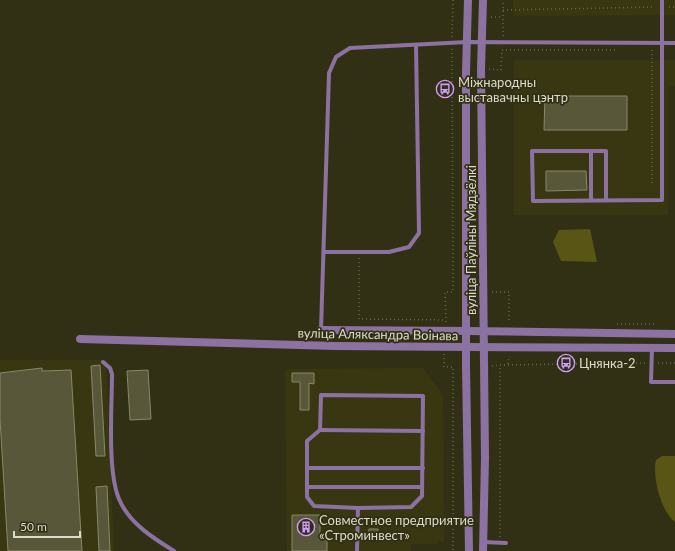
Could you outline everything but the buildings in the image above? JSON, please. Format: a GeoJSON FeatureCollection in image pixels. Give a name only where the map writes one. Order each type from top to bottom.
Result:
{"type":"FeatureCollection","features":[{"type":"Feature","properties":{"kind":"street","name":"вуліца Паўліны Мядзёлкі"},"geometry":{"type":"LineString","coordinates":[[468,0],[467,347],[469,551]]}},
{"type":"Feature","properties":{"kind":"street","name":"вуліца Паўліны Мядзёлкі"},"geometry":{"type":"LineString","coordinates":[[483,0],[481,42],[485,458],[483,551]]}},
{"type":"Feature","properties":{"kind":"street","name":"вуліца Аляксандра Воінава"},"geometry":{"type":"LineString","coordinates":[[321,330],[446,330],[675,334]]}},
{"type":"Feature","properties":{"kind":"street","name":"вуліца Аляксандра Воінава"},"geometry":{"type":"LineString","coordinates":[[80,339],[484,348],[675,348]]}},
{"type":"Feature","properties":{"kind":"lane"},"geometry":{"type":"LineString","coordinates":[[606,200],[606,152],[532,151],[533,201],[662,200],[662,0]]}},
{"type":"Feature","properties":{"kind":"lane"},"geometry":{"type":"LineString","coordinates":[[321,330],[329,73],[336,57],[350,48],[452,44],[467,42],[675,43]]}},
{"type":"Feature","properties":{"kind":"lane"},"geometry":{"type":"LineString","coordinates":[[324,252],[389,252],[409,247],[420,233],[416,45]]}},
{"type":"Feature","properties":{"kind":"lane"},"geometry":{"type":"LineString","coordinates":[[591,151],[591,200]]}},
{"type":"Feature","properties":{"kind":"lane"},"geometry":{"type":"LineString","coordinates":[[652,348],[651,382],[675,382]]}},
{"type":"Feature","properties":{"kind":"lane"},"geometry":{"type":"LineString","coordinates":[[103,362],[110,368],[112,374],[112,440],[114,482],[119,499],[127,512],[146,534],[174,551]]}},
{"type":"Feature","properties":{"kind":"lane"},"geometry":{"type":"LineString","coordinates":[[320,430],[320,395],[423,396],[423,431],[422,496],[411,506],[358,508],[314,506],[307,497],[307,441],[320,430],[423,431]]}},
{"type":"Feature","properties":{"kind":"lane"},"geometry":{"type":"LineString","coordinates":[[307,468],[422,468]]}},
{"type":"Feature","properties":{"kind":"lane"},"geometry":{"type":"LineString","coordinates":[[307,487],[422,487]]}},
{"type":"Feature","properties":{"kind":"lane"},"geometry":{"type":"LineString","coordinates":[[357,551],[358,508]]}},
{"type":"Feature","properties":{"kind":"lane"},"geometry":{"type":"LineString","coordinates":[[483,542],[506,543]]}},
{"type":"Feature","properties":{"kind":"path"},"geometry":{"type":"LineString","coordinates":[[446,330],[445,292],[453,292],[453,70],[450,62],[453,0]]}},
{"type":"Feature","properties":{"kind":"path"},"geometry":{"type":"LineString","coordinates":[[503,10],[675,7]]}},
{"type":"Feature","properties":{"kind":"path"},"geometry":{"type":"LineString","coordinates":[[502,50],[620,50]]}},
{"type":"Feature","properties":{"kind":"path"},"geometry":{"type":"LineString","coordinates":[[652,50],[652,185]]}},
{"type":"Feature","properties":{"kind":"path"},"geometry":{"type":"LineString","coordinates":[[359,252],[359,319],[446,320]]}},
{"type":"Feature","properties":{"kind":"path"},"geometry":{"type":"LineString","coordinates":[[484,291],[509,292],[509,323],[512,324]]}},
{"type":"Feature","properties":{"kind":"path"},"geometry":{"type":"LineString","coordinates":[[612,324],[659,324]]}},
{"type":"Feature","properties":{"kind":"path"},"geometry":{"type":"LineString","coordinates":[[444,347],[444,367],[453,367],[453,551]]}},
{"type":"Feature","properties":{"kind":"path"},"geometry":{"type":"LineString","coordinates":[[500,542],[500,365],[675,363]]}},
{"type":"Feature","properties":{"kind":"shaded area"},"geometry":{"type":"Polygon","coordinates":[[[513,0],[675,0],[675,15],[513,16],[513,0]]]}},
{"type":"Feature","properties":{"kind":"shaded area"},"geometry":{"type":"Polygon","coordinates":[[[514,60],[675,60],[675,86],[668,86],[668,215],[514,215],[514,60]]]}},
{"type":"Feature","properties":{"kind":"shaded area"},"geometry":{"type":"Polygon","coordinates":[[[590,229],[597,262],[561,261],[553,242],[559,230],[590,229]]]}},
{"type":"Feature","properties":{"kind":"shaded area"},"geometry":{"type":"Polygon","coordinates":[[[0,360],[106,360],[114,551],[0,551],[0,360]]]}},
{"type":"Feature","properties":{"kind":"shaded area"},"geometry":{"type":"Polygon","coordinates":[[[423,368],[443,395],[444,541],[438,541],[438,544],[411,544],[411,551],[287,551],[285,369],[423,368]]]}},
{"type":"Feature","properties":{"kind":"shaded area"},"geometry":{"type":"Polygon","coordinates":[[[662,456],[675,456],[675,522],[670,517],[662,502],[655,475],[656,460],[662,456]]]}},
{"type":"Feature","properties":{"kind":"place","name":"Міжнародны выставачны цэнтр"},"geometry":{"type":"Point","coordinates":[445,89]}},
{"type":"Feature","properties":{"kind":"place","name":"Цнянка-2"},"geometry":{"type":"Point","coordinates":[566,363]}},
{"type":"Feature","properties":{"kind":"place","name":"Совместное предприятие «Строминвест»"},"geometry":{"type":"Point","coordinates":[306,527]}}]}
